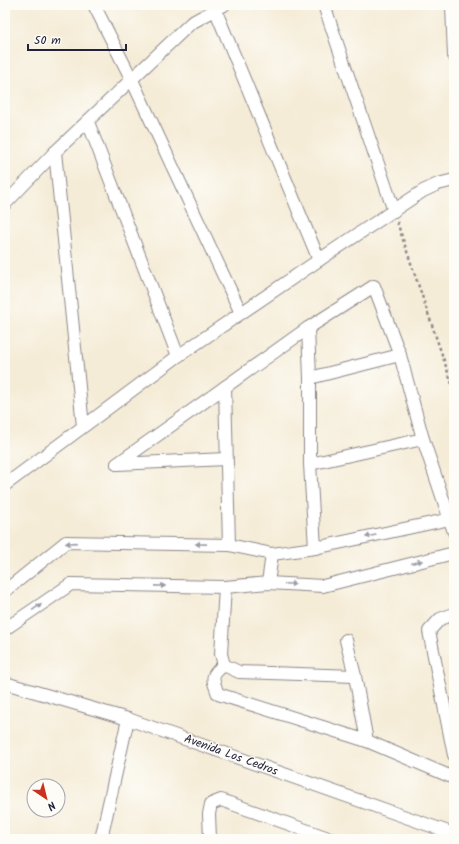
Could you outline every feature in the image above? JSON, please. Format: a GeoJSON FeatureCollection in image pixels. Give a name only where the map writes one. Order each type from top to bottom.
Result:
{"type":"FeatureCollection","features":[{"type":"Feature","properties":{"kind":"street"},"geometry":{"type":"LineString","coordinates":[[94,5],[132,80],[241,312]]}},
{"type":"Feature","properties":{"kind":"street"},"geometry":{"type":"LineString","coordinates":[[324,5],[394,211]]}},
{"type":"Feature","properties":{"kind":"street"},"geometry":{"type":"LineString","coordinates":[[452,5],[454,56]]}},
{"type":"Feature","properties":{"kind":"street"},"geometry":{"type":"LineString","coordinates":[[5,204],[55,152],[191,22],[220,7],[319,260]]}},
{"type":"Feature","properties":{"kind":"street"},"geometry":{"type":"LineString","coordinates":[[88,122],[178,356]]}},
{"type":"Feature","properties":{"kind":"street"},"geometry":{"type":"LineString","coordinates":[[55,152],[83,426]]}},
{"type":"Feature","properties":{"kind":"street"},"geometry":{"type":"LineString","coordinates":[[5,485],[178,356],[241,312],[423,191],[438,184],[454,180]]}},
{"type":"Feature","properties":{"kind":"street"},"geometry":{"type":"LineString","coordinates":[[226,459],[117,464],[308,328],[374,286],[400,355],[423,439],[454,532]]}},
{"type":"Feature","properties":{"kind":"street"},"geometry":{"type":"LineString","coordinates":[[308,328],[310,378],[310,464],[315,548]]}},
{"type":"Feature","properties":{"kind":"street"},"geometry":{"type":"LineString","coordinates":[[310,378],[400,355]]}},
{"type":"Feature","properties":{"kind":"street"},"geometry":{"type":"LineString","coordinates":[[225,387],[229,545]]}},
{"type":"Feature","properties":{"kind":"street"},"geometry":{"type":"LineString","coordinates":[[310,464],[423,439]]}},
{"type":"Feature","properties":{"kind":"street"},"geometry":{"type":"LineString","coordinates":[[150,441],[146,449],[146,454],[151,462]]}},
{"type":"Feature","properties":{"kind":"street"},"geometry":{"type":"LineString","coordinates":[[5,591],[66,542],[229,545],[272,554],[315,548],[450,519]]}},
{"type":"Feature","properties":{"kind":"street"},"geometry":{"type":"LineString","coordinates":[[5,629],[71,584],[225,587],[268,583],[323,586],[454,553]]}},
{"type":"Feature","properties":{"kind":"street"},"geometry":{"type":"LineString","coordinates":[[268,583],[272,554]]}},
{"type":"Feature","properties":{"kind":"street"},"geometry":{"type":"LineString","coordinates":[[225,587],[221,654],[224,665],[239,672],[354,676]]}},
{"type":"Feature","properties":{"kind":"street"},"geometry":{"type":"LineString","coordinates":[[454,614],[440,619],[429,631],[454,756]]}},
{"type":"Feature","properties":{"kind":"street"},"geometry":{"type":"LineString","coordinates":[[346,640],[367,741]]}},
{"type":"Feature","properties":{"kind":"street"},"geometry":{"type":"LineString","coordinates":[[224,665],[214,673],[212,679],[218,694],[367,741],[454,778]]}},
{"type":"Feature","properties":{"kind":"street","name":"Avenida Los Cedros"},"geometry":{"type":"LineString","coordinates":[[5,683],[128,719],[454,834]]}},
{"type":"Feature","properties":{"kind":"street"},"geometry":{"type":"LineString","coordinates":[[101,839],[128,719]]}},
{"type":"Feature","properties":{"kind":"street"},"geometry":{"type":"LineString","coordinates":[[210,839],[209,814],[211,804],[221,800],[331,839]]}},
{"type":"Feature","properties":{"kind":"path"},"geometry":{"type":"LineString","coordinates":[[394,211],[454,390]]}}]}
